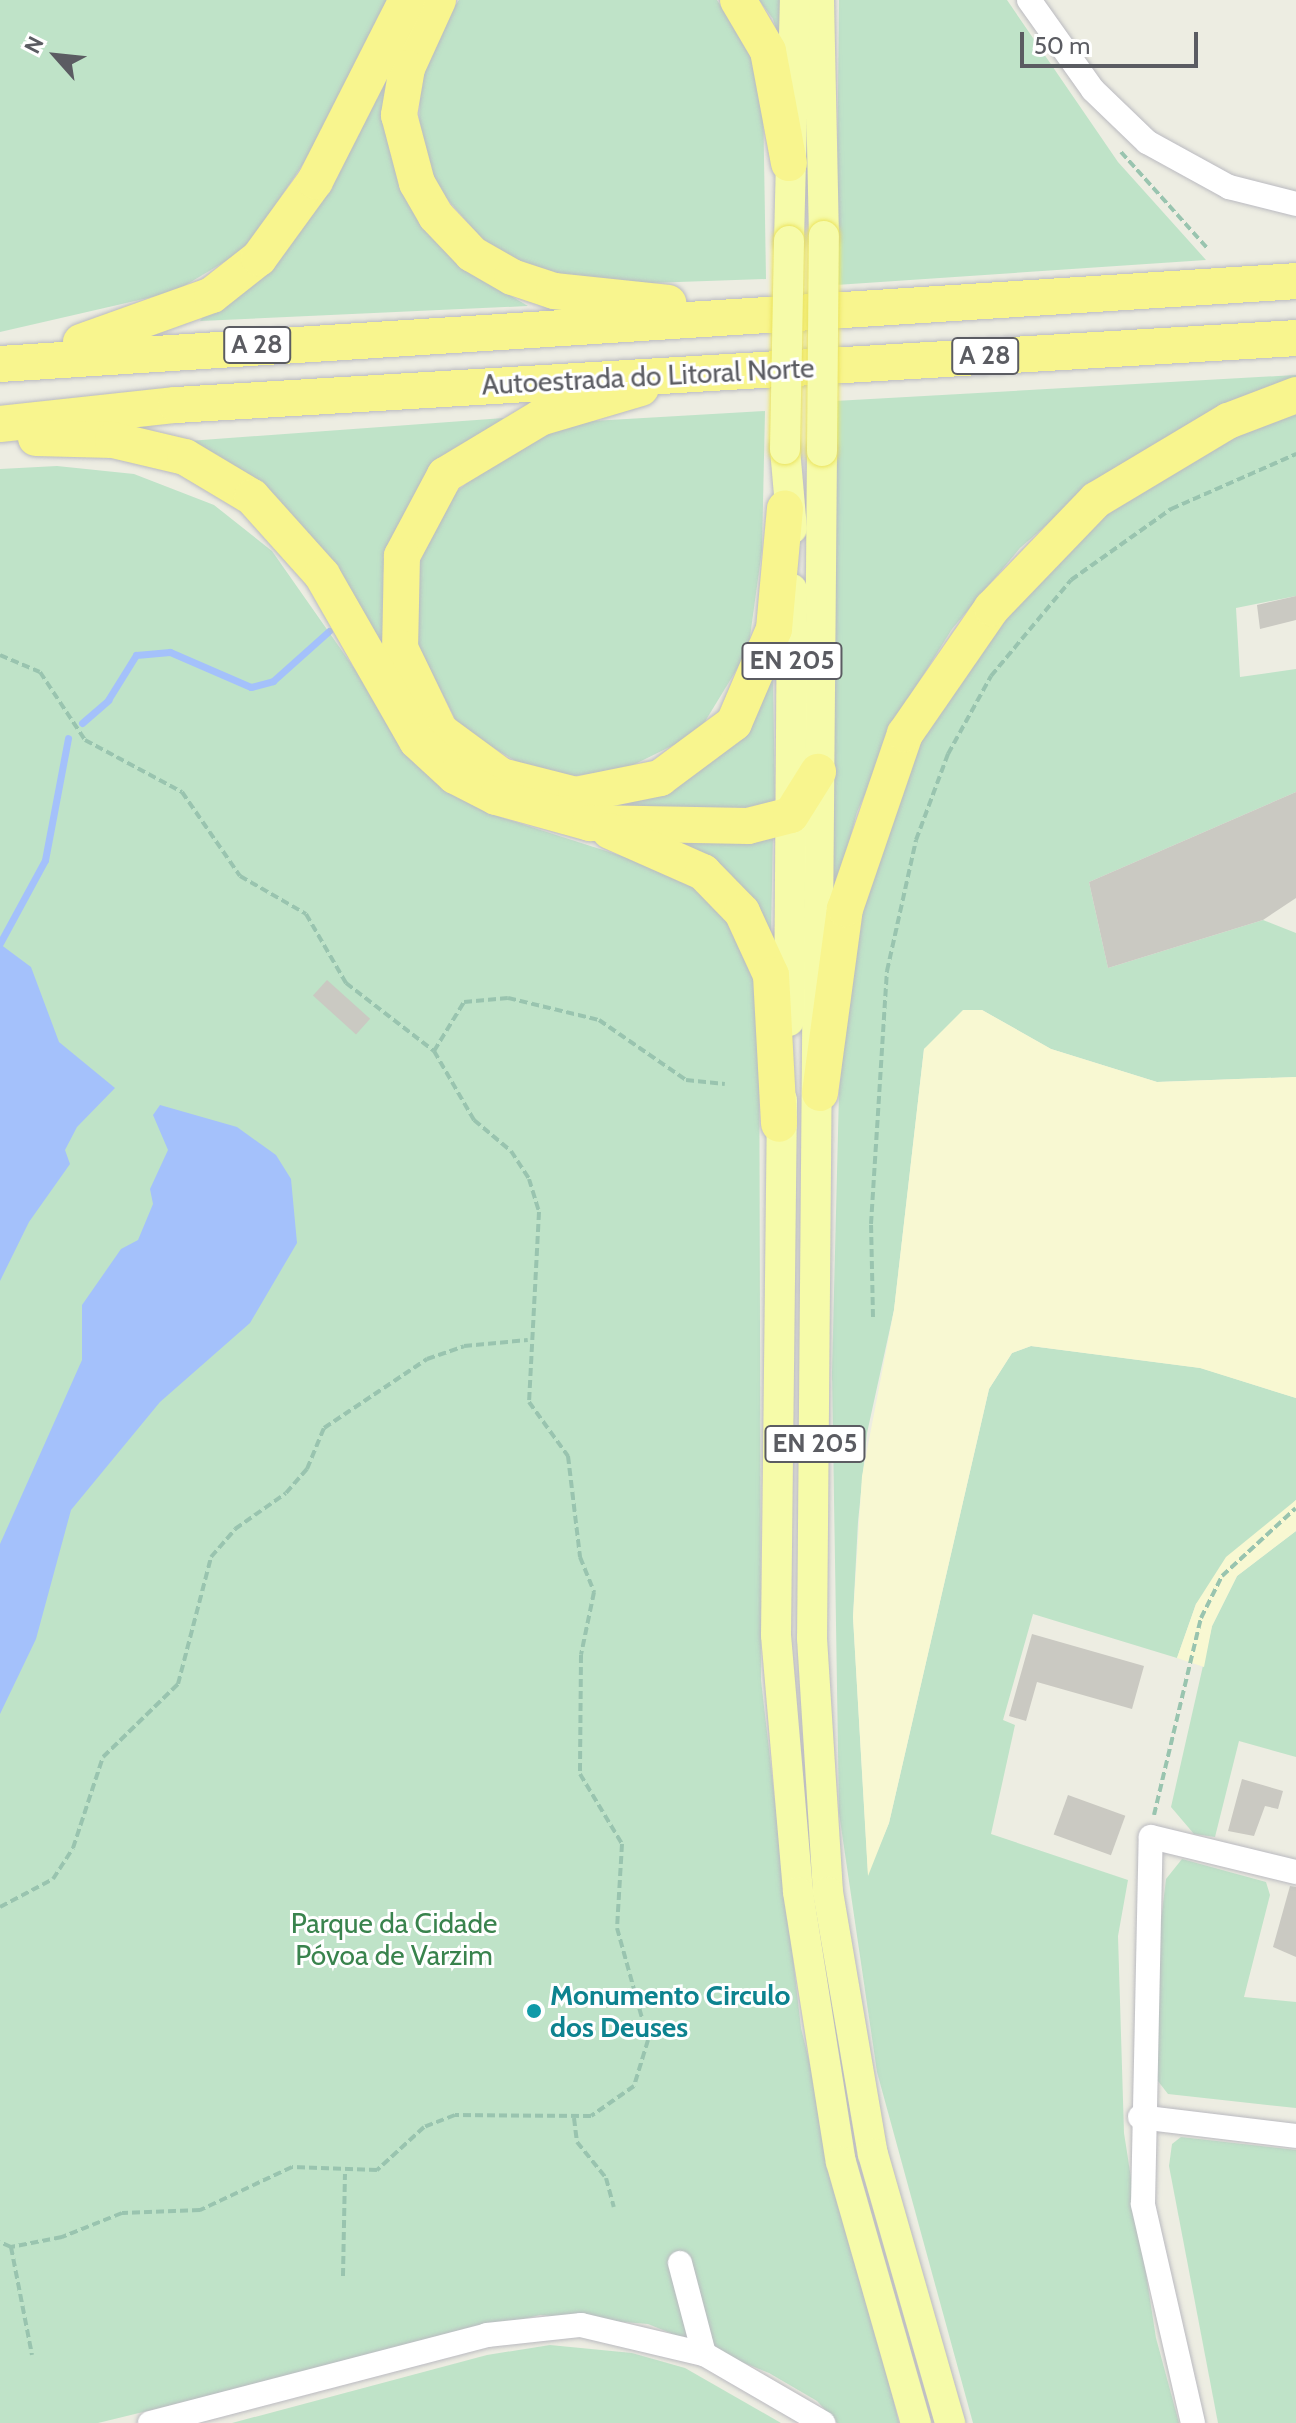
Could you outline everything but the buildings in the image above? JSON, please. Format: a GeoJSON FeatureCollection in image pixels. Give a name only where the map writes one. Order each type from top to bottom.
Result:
{"type":"FeatureCollection","features":[{"type":"Feature","properties":{"kind":"highway"},"geometry":{"type":"LineString","coordinates":[[42,358],[212,295],[259,258],[315,181],[407,0]]}},
{"type":"Feature","properties":{"kind":"highway"},"geometry":{"type":"LineString","coordinates":[[438,0],[407,68],[399,115],[406,152],[436,216],[472,254],[512,277],[554,291],[725,315]]}},
{"type":"Feature","properties":{"kind":"highway"},"geometry":{"type":"LineString","coordinates":[[738,0],[768,51],[789,163]]}},
{"type":"Feature","properties":{"kind":"highway","name":"Autoestrada do Litoral Norte"},"geometry":{"type":"LineString","coordinates":[[0,364],[42,358],[1296,281]]}},
{"type":"Feature","properties":{"kind":"highway","name":"Autoestrada do Litoral Norte"},"geometry":{"type":"LineString","coordinates":[[0,425],[176,405],[1296,338]]}},
{"type":"Feature","properties":{"kind":"highway"},"geometry":{"type":"LineString","coordinates":[[674,374],[540,418],[445,475],[402,556],[400,648],[440,731],[501,776],[576,795],[660,778],[734,723],[774,629],[785,508]]}},
{"type":"Feature","properties":{"kind":"highway"},"geometry":{"type":"LineString","coordinates":[[820,1093],[845,909],[905,734],[992,608],[1096,500],[1228,421],[1296,395]]}},
{"type":"Feature","properties":{"kind":"highway"},"geometry":{"type":"LineString","coordinates":[[0,425],[185,457],[252,497],[322,575],[417,741],[455,776],[496,797],[590,823],[703,872],[742,912],[771,975],[779,1124]]}},
{"type":"Feature","properties":{"kind":"highway"},"geometry":{"type":"LineString","coordinates":[[590,823],[748,826],[791,815],[818,772]]}},
{"type":"Feature","properties":{"kind":"main road","name":"EN 205"},"geometry":{"type":"LineString","coordinates":[[795,0],[797,135],[789,163],[785,449],[785,508],[793,532],[789,1050],[779,1124],[776,1635],[798,1892],[841,2162],[916,2423]]}},
{"type":"Feature","properties":{"kind":"main road","name":"EN 205"},"geometry":{"type":"LineString","coordinates":[[819,0],[824,236],[812,1024],[820,1093],[812,1638],[828,1892],[873,2154],[950,2423]]}},
{"type":"Feature","properties":{"kind":"street"},"geometry":{"type":"LineString","coordinates":[[1029,0],[1093,90],[1147,142],[1229,187],[1296,204]]}},
{"type":"Feature","properties":{"kind":"street"},"geometry":{"type":"LineString","coordinates":[[1193,2423],[1143,2204],[1140,2117],[1151,1837],[1296,1872]]}},
{"type":"Feature","properties":{"kind":"street"},"geometry":{"type":"LineString","coordinates":[[1140,2117],[1296,2136]]}},
{"type":"Feature","properties":{"kind":"street"},"geometry":{"type":"LineString","coordinates":[[680,2263],[704,2354]]}},
{"type":"Feature","properties":{"kind":"street"},"geometry":{"type":"LineString","coordinates":[[150,2423],[487,2335],[581,2325],[704,2354],[810,2409],[823,2423]]}},
{"type":"Feature","properties":{"kind":"path"},"geometry":{"type":"LineString","coordinates":[[1113,140],[1207,248]]}},
{"type":"Feature","properties":{"kind":"path"},"geometry":{"type":"LineString","coordinates":[[873,1317],[871,1224],[887,971],[916,840],[948,754],[991,676],[1071,580],[1171,509],[1296,454]]}},
{"type":"Feature","properties":{"kind":"path"},"geometry":{"type":"LineString","coordinates":[[0,655],[40,672],[65,719],[85,740],[182,792],[240,876],[306,914],[346,983],[434,1051],[474,1120],[511,1151],[529,1179],[539,1212],[529,1340],[529,1402],[568,1456],[580,1557],[594,1592],[580,1668],[580,1774],[622,1844],[617,1928],[648,2040],[634,2086],[613,2106],[574,2118],[455,2115],[424,2127],[377,2170],[345,2174],[292,2167],[200,2210],[122,2213],[11,2247],[0,2242]]}},
{"type":"Feature","properties":{"kind":"path"},"geometry":{"type":"LineString","coordinates":[[434,1051],[464,1002],[508,998],[599,1020],[686,1080],[725,1084]]}},
{"type":"Feature","properties":{"kind":"path"},"geometry":{"type":"LineString","coordinates":[[0,1907],[53,1879],[73,1848],[103,1757],[178,1684],[211,1557],[235,1529],[286,1493],[307,1469],[324,1428],[427,1359],[464,1346],[529,1340]]}},
{"type":"Feature","properties":{"kind":"path"},"geometry":{"type":"LineString","coordinates":[[1151,1837],[1201,1618],[1222,1576],[1296,1508]]}},
{"type":"Feature","properties":{"kind":"path"},"geometry":{"type":"LineString","coordinates":[[574,2118],[577,2142],[606,2178],[614,2207]]}},
{"type":"Feature","properties":{"kind":"path"},"geometry":{"type":"LineString","coordinates":[[343,2276],[345,2174]]}},
{"type":"Feature","properties":{"kind":"path"},"geometry":{"type":"LineString","coordinates":[[11,2247],[32,2355]]}},
{"type":"Feature","properties":{"kind":"green space"},"geometry":{"type":"Polygon","coordinates":[[[0,0],[391,0],[319,140],[246,249],[174,292],[0,332],[0,0]]]}},
{"type":"Feature","properties":{"kind":"green space"},"geometry":{"type":"Polygon","coordinates":[[[459,0],[717,0],[751,53],[763,97],[766,279],[592,285],[547,276],[490,248],[434,184],[419,132],[420,87],[435,35],[459,0]]]}},
{"type":"Feature","properties":{"kind":"green space"},"geometry":{"type":"Polygon","coordinates":[[[759,0],[782,0],[780,41],[773,19],[759,0]]]}},
{"type":"Feature","properties":{"kind":"green space"},"geometry":{"type":"Polygon","coordinates":[[[839,0],[1007,0],[1118,162],[1206,260],[836,285],[839,0]]]}},
{"type":"Feature","properties":{"kind":"green space"},"geometry":{"type":"Polygon","coordinates":[[[400,44],[424,226],[468,271],[528,306],[200,321],[400,44]]]}},
{"type":"Feature","properties":{"kind":"green space"},"geometry":{"type":"Polygon","coordinates":[[[1296,375],[1296,381],[1098,480],[1020,548],[952,629],[907,701],[857,812],[829,917],[835,401],[1296,375]]]}},
{"type":"Feature","properties":{"kind":"green space"},"geometry":{"type":"Polygon","coordinates":[[[1296,409],[1296,596],[1236,608],[1240,677],[1296,669],[1296,792],[1089,882],[1108,968],[1263,920],[1296,933],[1296,1077],[1157,1082],[1051,1049],[982,1010],[924,1049],[894,1310],[867,1433],[858,1522],[853,1617],[868,1873],[889,1823],[989,1389],[1012,1353],[1031,1346],[1201,1368],[1296,1398],[1296,1500],[1196,1604],[1177,1658],[1033,1614],[1003,1720],[1015,1725],[991,1834],[1128,1880],[1118,1936],[1124,2133],[1156,2338],[1179,2423],[973,2423],[877,2072],[839,1813],[832,1372],[839,1093],[855,926],[924,727],[970,655],[1077,534],[1200,448],[1296,409]]]}},
{"type":"Feature","properties":{"kind":"green space"},"geometry":{"type":"Polygon","coordinates":[[[765,411],[762,550],[748,651],[698,733],[625,769],[574,776],[522,765],[459,727],[415,639],[415,570],[450,497],[518,441],[592,421],[765,411]]]}},
{"type":"Feature","properties":{"kind":"green space"},"geometry":{"type":"Polygon","coordinates":[[[504,418],[425,479],[392,539],[383,575],[386,651],[421,723],[458,763],[504,788],[557,803],[625,805],[684,781],[718,753],[773,676],[775,802],[763,811],[735,819],[568,808],[480,781],[456,765],[418,724],[319,552],[254,487],[175,442],[504,418]]]}},
{"type":"Feature","properties":{"kind":"green space","name":"Parque da Cidade Póvoa de Varzim"},"geometry":{"type":"Polygon","coordinates":[[[57,466],[134,474],[214,505],[272,551],[427,772],[494,815],[684,876],[732,924],[759,977],[761,1680],[801,2028],[899,2423],[837,2423],[817,2401],[769,2373],[648,2324],[540,2315],[98,2423],[0,2423],[0,469],[57,466]]]}},
{"type":"Feature","properties":{"kind":"green space"},"geometry":{"type":"Polygon","coordinates":[[[773,834],[771,934],[674,844],[677,836],[773,834]]]}},
{"type":"Feature","properties":{"kind":"green space"},"geometry":{"type":"Polygon","coordinates":[[[1296,1531],[1296,1757],[1239,1741],[1215,1837],[1194,1834],[1171,1807],[1212,1626],[1237,1576],[1296,1531]]]}},
{"type":"Feature","properties":{"kind":"green space"},"geometry":{"type":"Polygon","coordinates":[[[1182,1859],[1266,1882],[1270,1895],[1244,1997],[1296,2002],[1296,2108],[1168,2094],[1154,2076],[1153,1988],[1166,1879],[1182,1859]]]}},
{"type":"Feature","properties":{"kind":"green space"},"geometry":{"type":"Polygon","coordinates":[[[1181,2137],[1296,2150],[1296,2423],[1218,2423],[1169,2166],[1172,2144],[1181,2137]]]}},
{"type":"Feature","properties":{"kind":"green space"},"geometry":{"type":"Polygon","coordinates":[[[550,2345],[632,2353],[685,2368],[781,2423],[232,2423],[487,2355],[550,2345]]]}},
{"type":"Feature","properties":{"kind":"sand"},"geometry":{"type":"Polygon","coordinates":[[[963,1010],[982,1010],[1051,1049],[1157,1082],[1296,1077],[1296,1398],[1200,1368],[1031,1346],[1012,1353],[989,1389],[889,1823],[868,1876],[853,1617],[862,1476],[894,1310],[924,1049],[963,1010]]]}},
{"type":"Feature","properties":{"kind":"sand"},"geometry":{"type":"Polygon","coordinates":[[[1296,1500],[1296,1531],[1237,1576],[1212,1626],[1204,1667],[1177,1658],[1196,1604],[1226,1557],[1296,1500]]]}},
{"type":"Feature","properties":{"kind":"water"},"geometry":{"type":"Polygon","coordinates":[[[0,944],[31,967],[59,1042],[115,1088],[77,1127],[65,1150],[70,1164],[29,1222],[0,1281],[0,944]]]}},
{"type":"Feature","properties":{"kind":"water"},"geometry":{"type":"Polygon","coordinates":[[[160,1105],[237,1127],[276,1155],[291,1179],[297,1243],[250,1323],[160,1402],[71,1510],[36,1639],[0,1714],[0,1544],[82,1360],[82,1305],[121,1249],[138,1240],[153,1204],[150,1189],[168,1150],[153,1115],[160,1105]]]}},
{"type":"Feature","properties":{"kind":"waterway"},"geometry":{"type":"LineString","coordinates":[[82,723],[108,700],[136,655],[170,652],[251,687],[273,681],[329,631]]}},
{"type":"Feature","properties":{"kind":"waterway"},"geometry":{"type":"LineString","coordinates":[[0,943],[45,860],[68,738]]}},
{"type":"Feature","properties":{"kind":"place","name":"Monumento Circulo dos Deuses"},"geometry":{"type":"Point","coordinates":[534,2011]}}]}
